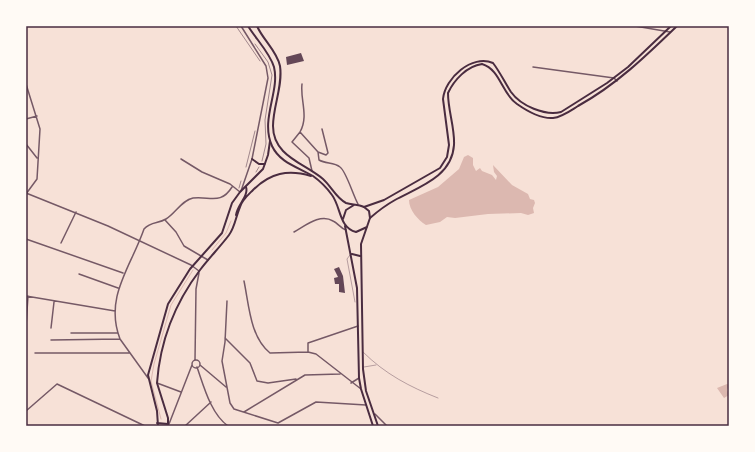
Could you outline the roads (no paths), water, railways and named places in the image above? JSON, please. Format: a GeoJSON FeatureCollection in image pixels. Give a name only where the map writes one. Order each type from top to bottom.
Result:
{"type":"FeatureCollection","features":[{"type":"Feature","properties":{"kind":"main road"},"geometry":{"type":"LineString","coordinates":[[158,426],[157,411],[149,380],[150,364],[168,304],[192,265],[222,233],[230,207],[239,191],[256,178],[265,164],[270,141],[268,125],[274,82],[273,66],[248,26]]}},
{"type":"Feature","properties":{"kind":"main road"},"geometry":{"type":"LineString","coordinates":[[257,26],[276,55],[280,66],[280,82],[273,120],[274,135],[281,149],[286,155],[325,181],[340,198],[348,203],[364,206],[384,200],[440,168],[447,157],[449,145],[443,99],[444,91],[448,84],[458,74],[476,61],[481,60],[493,63],[512,93],[520,100],[548,114],[561,112],[614,78],[628,67],[671,26]]}},
{"type":"Feature","properties":{"kind":"main road"},"geometry":{"type":"LineString","coordinates":[[370,218],[393,200],[433,180],[448,166],[452,158],[454,143],[448,93],[451,86],[470,68],[482,64],[493,70],[510,98],[516,104],[532,113],[547,118],[560,116],[617,81],[677,26]]}},
{"type":"Feature","properties":{"kind":"main road"},"geometry":{"type":"LineString","coordinates":[[270,141],[278,155],[285,161],[320,182],[336,201],[345,225],[357,288],[359,378],[373,426]]}},
{"type":"Feature","properties":{"kind":"main road"},"geometry":{"type":"LineString","coordinates":[[252,159],[259,164],[265,164]]}},
{"type":"Feature","properties":{"kind":"main road"},"geometry":{"type":"LineString","coordinates":[[157,423],[168,425],[157,383],[162,353],[176,307],[199,271],[229,235],[242,202],[258,185],[271,176],[282,173],[300,172],[312,176]]}},
{"type":"Feature","properties":{"kind":"main road"},"geometry":{"type":"LineString","coordinates":[[236,216],[238,206],[247,193],[246,187]]}},
{"type":"Feature","properties":{"kind":"main road"},"geometry":{"type":"LineString","coordinates":[[343,220],[346,210],[356,204]]}},
{"type":"Feature","properties":{"kind":"main road"},"geometry":{"type":"LineString","coordinates":[[364,206],[368,211],[370,218],[361,244],[360,256],[363,306],[363,368],[366,391],[378,426]]}},
{"type":"Feature","properties":{"kind":"main road"},"geometry":{"type":"LineString","coordinates":[[345,225],[356,232],[368,226]]}},
{"type":"Feature","properties":{"kind":"main road"},"geometry":{"type":"LineString","coordinates":[[351,254],[360,256]]}},
{"type":"Feature","properties":{"kind":"street"},"geometry":{"type":"LineString","coordinates":[[181,159],[202,172],[232,186],[239,191],[245,181],[252,159],[265,98],[268,72],[262,59],[241,26]]}},
{"type":"Feature","properties":{"kind":"street"},"geometry":{"type":"LineString","coordinates":[[635,26],[667,30],[670,32]]}},
{"type":"Feature","properties":{"kind":"street"},"geometry":{"type":"LineString","coordinates":[[533,67],[614,78],[617,81]]}},
{"type":"Feature","properties":{"kind":"street"},"geometry":{"type":"LineString","coordinates":[[26,84],[40,129],[37,179],[26,193],[76,212],[140,240],[192,265],[199,271],[196,289],[195,360],[168,425]]}},
{"type":"Feature","properties":{"kind":"street"},"geometry":{"type":"LineString","coordinates":[[302,84],[304,114],[303,127],[292,142],[309,158],[312,171]]}},
{"type":"Feature","properties":{"kind":"street"},"geometry":{"type":"LineString","coordinates":[[26,96],[30,95]]}},
{"type":"Feature","properties":{"kind":"street"},"geometry":{"type":"LineString","coordinates":[[26,119],[37,116]]}},
{"type":"Feature","properties":{"kind":"street"},"geometry":{"type":"LineString","coordinates":[[300,132],[318,152],[326,155],[328,153],[322,129]]}},
{"type":"Feature","properties":{"kind":"street"},"geometry":{"type":"LineString","coordinates":[[26,144],[38,159]]}},
{"type":"Feature","properties":{"kind":"street"},"geometry":{"type":"LineString","coordinates":[[318,152],[319,160],[339,166],[346,172],[347,182],[356,204]]}},
{"type":"Feature","properties":{"kind":"street"},"geometry":{"type":"LineString","coordinates":[[245,181],[246,187]]}},
{"type":"Feature","properties":{"kind":"street"},"geometry":{"type":"LineString","coordinates":[[149,380],[120,339],[118,333],[115,311],[123,273],[144,229],[149,224],[165,220],[193,198],[216,199],[225,195],[232,186]]}},
{"type":"Feature","properties":{"kind":"street"},"geometry":{"type":"LineString","coordinates":[[61,243],[76,212]]}},
{"type":"Feature","properties":{"kind":"street"},"geometry":{"type":"LineString","coordinates":[[294,232],[312,221],[325,218],[335,222],[346,230]]}},
{"type":"Feature","properties":{"kind":"street"},"geometry":{"type":"LineString","coordinates":[[165,220],[176,232],[184,246],[208,260]]}},
{"type":"Feature","properties":{"kind":"street"},"geometry":{"type":"LineString","coordinates":[[26,239],[123,273]]}},
{"type":"Feature","properties":{"kind":"street"},"geometry":{"type":"LineString","coordinates":[[78,274],[119,289]]}},
{"type":"Feature","properties":{"kind":"street"},"geometry":{"type":"LineString","coordinates":[[244,281],[252,320],[261,346],[270,353],[308,352],[316,354],[351,383],[361,389]]}},
{"type":"Feature","properties":{"kind":"street"},"geometry":{"type":"LineString","coordinates":[[26,326],[27,296],[115,311]]}},
{"type":"Feature","properties":{"kind":"street"},"geometry":{"type":"LineString","coordinates":[[51,328],[54,301]]}},
{"type":"Feature","properties":{"kind":"street"},"geometry":{"type":"LineString","coordinates":[[227,301],[222,361],[230,403],[234,408],[278,423],[316,402],[366,405]]}},
{"type":"Feature","properties":{"kind":"street"},"geometry":{"type":"LineString","coordinates":[[308,352],[308,343],[358,325]]}},
{"type":"Feature","properties":{"kind":"street"},"geometry":{"type":"LineString","coordinates":[[70,333],[118,333]]}},
{"type":"Feature","properties":{"kind":"street"},"geometry":{"type":"LineString","coordinates":[[225,338],[250,363],[257,381],[268,382],[298,379]]}},
{"type":"Feature","properties":{"kind":"street"},"geometry":{"type":"LineString","coordinates":[[51,340],[120,339]]}},
{"type":"Feature","properties":{"kind":"street"},"geometry":{"type":"LineString","coordinates":[[35,353],[130,353]]}},
{"type":"Feature","properties":{"kind":"street"},"geometry":{"type":"LineString","coordinates":[[195,360],[199,362],[200,365],[227,389]]}},
{"type":"Feature","properties":{"kind":"street"},"geometry":{"type":"LineString","coordinates":[[192,365],[197,367],[216,414],[221,421],[228,426]]}},
{"type":"Feature","properties":{"kind":"street"},"geometry":{"type":"LineString","coordinates":[[244,412],[305,375],[340,374]]}},
{"type":"Feature","properties":{"kind":"street"},"geometry":{"type":"LineString","coordinates":[[351,383],[359,378]]}},
{"type":"Feature","properties":{"kind":"street"},"geometry":{"type":"LineString","coordinates":[[157,383],[181,392]]}},
{"type":"Feature","properties":{"kind":"street"},"geometry":{"type":"LineString","coordinates":[[26,411],[57,384],[145,426]]}},
{"type":"Feature","properties":{"kind":"street"},"geometry":{"type":"LineString","coordinates":[[185,426],[211,402]]}},
{"type":"Feature","properties":{"kind":"street"},"geometry":{"type":"LineString","coordinates":[[375,414],[387,426]]}},
{"type":"Feature","properties":{"kind":"lane"},"geometry":{"type":"LineString","coordinates":[[351,254],[347,259],[355,302]]}},
{"type":"Feature","properties":{"kind":"lane"},"geometry":{"type":"LineString","coordinates":[[363,352],[376,364],[410,386],[438,398]]}},
{"type":"Feature","properties":{"kind":"lane"},"geometry":{"type":"LineString","coordinates":[[363,368],[376,364]]}},
{"type":"Feature","properties":{"kind":"waterway"},"geometry":{"type":"LineString","coordinates":[[212,250],[226,233],[231,221]]}},
{"type":"Feature","properties":{"kind":"waterway"},"geometry":{"type":"LineString","coordinates":[[161,419],[151,381],[154,364],[171,305],[193,270]]}}]}
